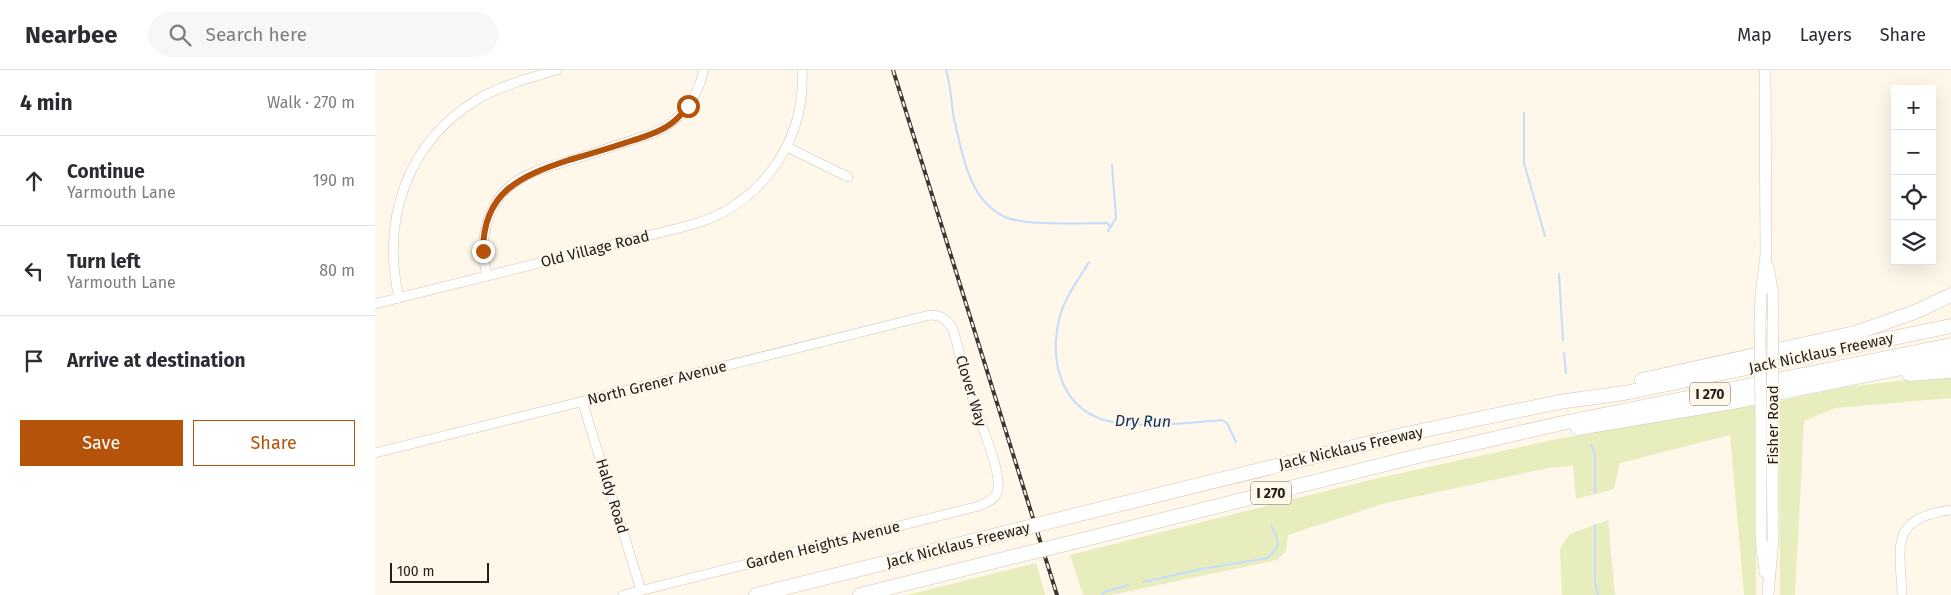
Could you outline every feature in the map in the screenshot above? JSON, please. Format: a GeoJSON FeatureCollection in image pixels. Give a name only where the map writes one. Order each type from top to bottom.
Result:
{"type":"FeatureCollection","features":[{"type":"Feature","properties":{"kind":"highway"},"geometry":{"type":"LineString","coordinates":[[1559,402],[1622,384],[1855,333],[1915,312],[1951,295]]}},
{"type":"Feature","properties":{"kind":"highway","name":"Jack Nicklaus Freeway"},"geometry":{"type":"LineString","coordinates":[[756,595],[1387,438],[1559,402],[1624,393],[1951,326]]}},
{"type":"Feature","properties":{"kind":"highway","name":"Jack Nicklaus Freeway"},"geometry":{"type":"LineString","coordinates":[[860,595],[1410,458],[1469,446],[1558,424],[1951,345]]}},
{"type":"Feature","properties":{"kind":"highway"},"geometry":{"type":"LineString","coordinates":[[1469,446],[1643,418],[1951,358]]}},
{"type":"Feature","properties":{"kind":"highway"},"geometry":{"type":"LineString","coordinates":[[1843,380],[1951,371]]}},
{"type":"Feature","properties":{"kind":"main road","name":"Fisher Road"},"geometry":{"type":"LineString","coordinates":[[1765,70],[1766,256],[1760,324],[1761,539],[1768,595]]}},
{"type":"Feature","properties":{"kind":"main road","name":"Fisher Road"},"geometry":{"type":"LineString","coordinates":[[1766,256],[1773,294],[1773,539],[1768,595]]}},
{"type":"Feature","properties":{"kind":"street"},"geometry":{"type":"LineString","coordinates":[[399,298],[393,261],[393,240],[399,199],[420,155],[435,134],[453,117],[478,99],[505,86],[557,70]]}},
{"type":"Feature","properties":{"kind":"street"},"geometry":{"type":"LineString","coordinates":[[487,276],[483,251],[485,227],[493,208],[508,188],[517,181],[542,169],[651,134],[668,126],[680,116],[694,97],[703,70]]}},
{"type":"Feature","properties":{"kind":"street","name":"Old Village Road"},"geometry":{"type":"LineString","coordinates":[[375,304],[696,223],[729,209],[752,192],[772,170],[787,147],[799,114],[802,70]]}},
{"type":"Feature","properties":{"kind":"street"},"geometry":{"type":"LineString","coordinates":[[787,147],[847,177]]}},
{"type":"Feature","properties":{"kind":"street","name":"North Grener Avenue"},"geometry":{"type":"LineString","coordinates":[[375,453],[930,314],[939,315]]}},
{"type":"Feature","properties":{"kind":"street","name":"Clover Way"},"geometry":{"type":"LineString","coordinates":[[939,315],[947,320],[955,334],[973,401],[997,471]]}},
{"type":"Feature","properties":{"kind":"street","name":"Haldy Road"},"geometry":{"type":"LineString","coordinates":[[582,401],[641,590]]}},
{"type":"Feature","properties":{"kind":"street","name":"Garden Heights Avenue"},"geometry":{"type":"LineString","coordinates":[[623,595],[979,506],[990,501],[997,493],[997,471]]}},
{"type":"Feature","properties":{"kind":"street"},"geometry":{"type":"LineString","coordinates":[[1902,595],[1901,548],[1902,537],[1906,527],[1915,519],[1951,510]]}},
{"type":"Feature","properties":{"kind":"green space"},"geometry":{"type":"Polygon","coordinates":[[[1951,375],[1951,398],[1835,408],[1804,421],[1795,595],[1780,595],[1779,401],[1846,387],[1951,375]]]}},
{"type":"Feature","properties":{"kind":"green space"},"geometry":{"type":"Polygon","coordinates":[[[1756,405],[1756,595],[1744,595],[1730,435],[1620,463],[1614,489],[1576,499],[1573,466],[1548,468],[1382,504],[1288,535],[1286,551],[1277,560],[1111,595],[1083,595],[1070,555],[1374,479],[1552,440],[1756,405]]]}},
{"type":"Feature","properties":{"kind":"green space"},"geometry":{"type":"Polygon","coordinates":[[[1608,520],[1615,595],[1562,595],[1560,549],[1570,534],[1608,520]]]}},
{"type":"Feature","properties":{"kind":"green space"},"geometry":{"type":"Polygon","coordinates":[[[1036,563],[1045,595],[907,595],[1036,563]]]}},
{"type":"Feature","properties":{"kind":"waterway","name":"Dry Run"},"geometry":{"type":"LineString","coordinates":[[946,70],[954,119],[968,173],[978,193],[993,210],[1005,217],[1026,222],[1107,223],[1111,227]]}},
{"type":"Feature","properties":{"kind":"waterway"},"geometry":{"type":"LineString","coordinates":[[1524,113],[1524,163],[1545,236]]}},
{"type":"Feature","properties":{"kind":"waterway","name":"Dry Run"},"geometry":{"type":"LineString","coordinates":[[1108,231],[1116,218],[1112,165]]}},
{"type":"Feature","properties":{"kind":"waterway","name":"Dry Run"},"geometry":{"type":"LineString","coordinates":[[1089,262],[1065,302],[1057,332],[1057,363],[1067,392],[1077,404],[1089,413],[1104,420],[1117,423],[1147,425],[1222,420],[1227,423],[1236,442]]}},
{"type":"Feature","properties":{"kind":"waterway"},"geometry":{"type":"LineString","coordinates":[[1559,274],[1563,340]]}},
{"type":"Feature","properties":{"kind":"waterway"},"geometry":{"type":"LineString","coordinates":[[1564,353],[1566,373]]}},
{"type":"Feature","properties":{"kind":"waterway"},"geometry":{"type":"LineString","coordinates":[[1591,445],[1595,454],[1595,493]]}},
{"type":"Feature","properties":{"kind":"waterway"},"geometry":{"type":"LineString","coordinates":[[1595,525],[1595,582],[1598,595]]}},
{"type":"Feature","properties":{"kind":"waterway","name":"Dry Run"},"geometry":{"type":"LineString","coordinates":[[1143,582],[1202,569],[1267,558],[1275,551],[1278,543],[1271,526]]}},
{"type":"Feature","properties":{"kind":"waterway","name":"Dry Run"},"geometry":{"type":"LineString","coordinates":[[1102,595],[1104,592],[1128,585]]}},
{"type":"Feature","properties":{"kind":"railway"},"geometry":{"type":"LineString","coordinates":[[893,70],[1057,595]]}},
{"type":"Feature","properties":{"kind":"route"},"geometry":{"type":"LineString","coordinates":[[483,251],[485,227],[493,208],[502,194],[517,181],[542,169],[660,131],[680,116],[688,106]]}}]}
